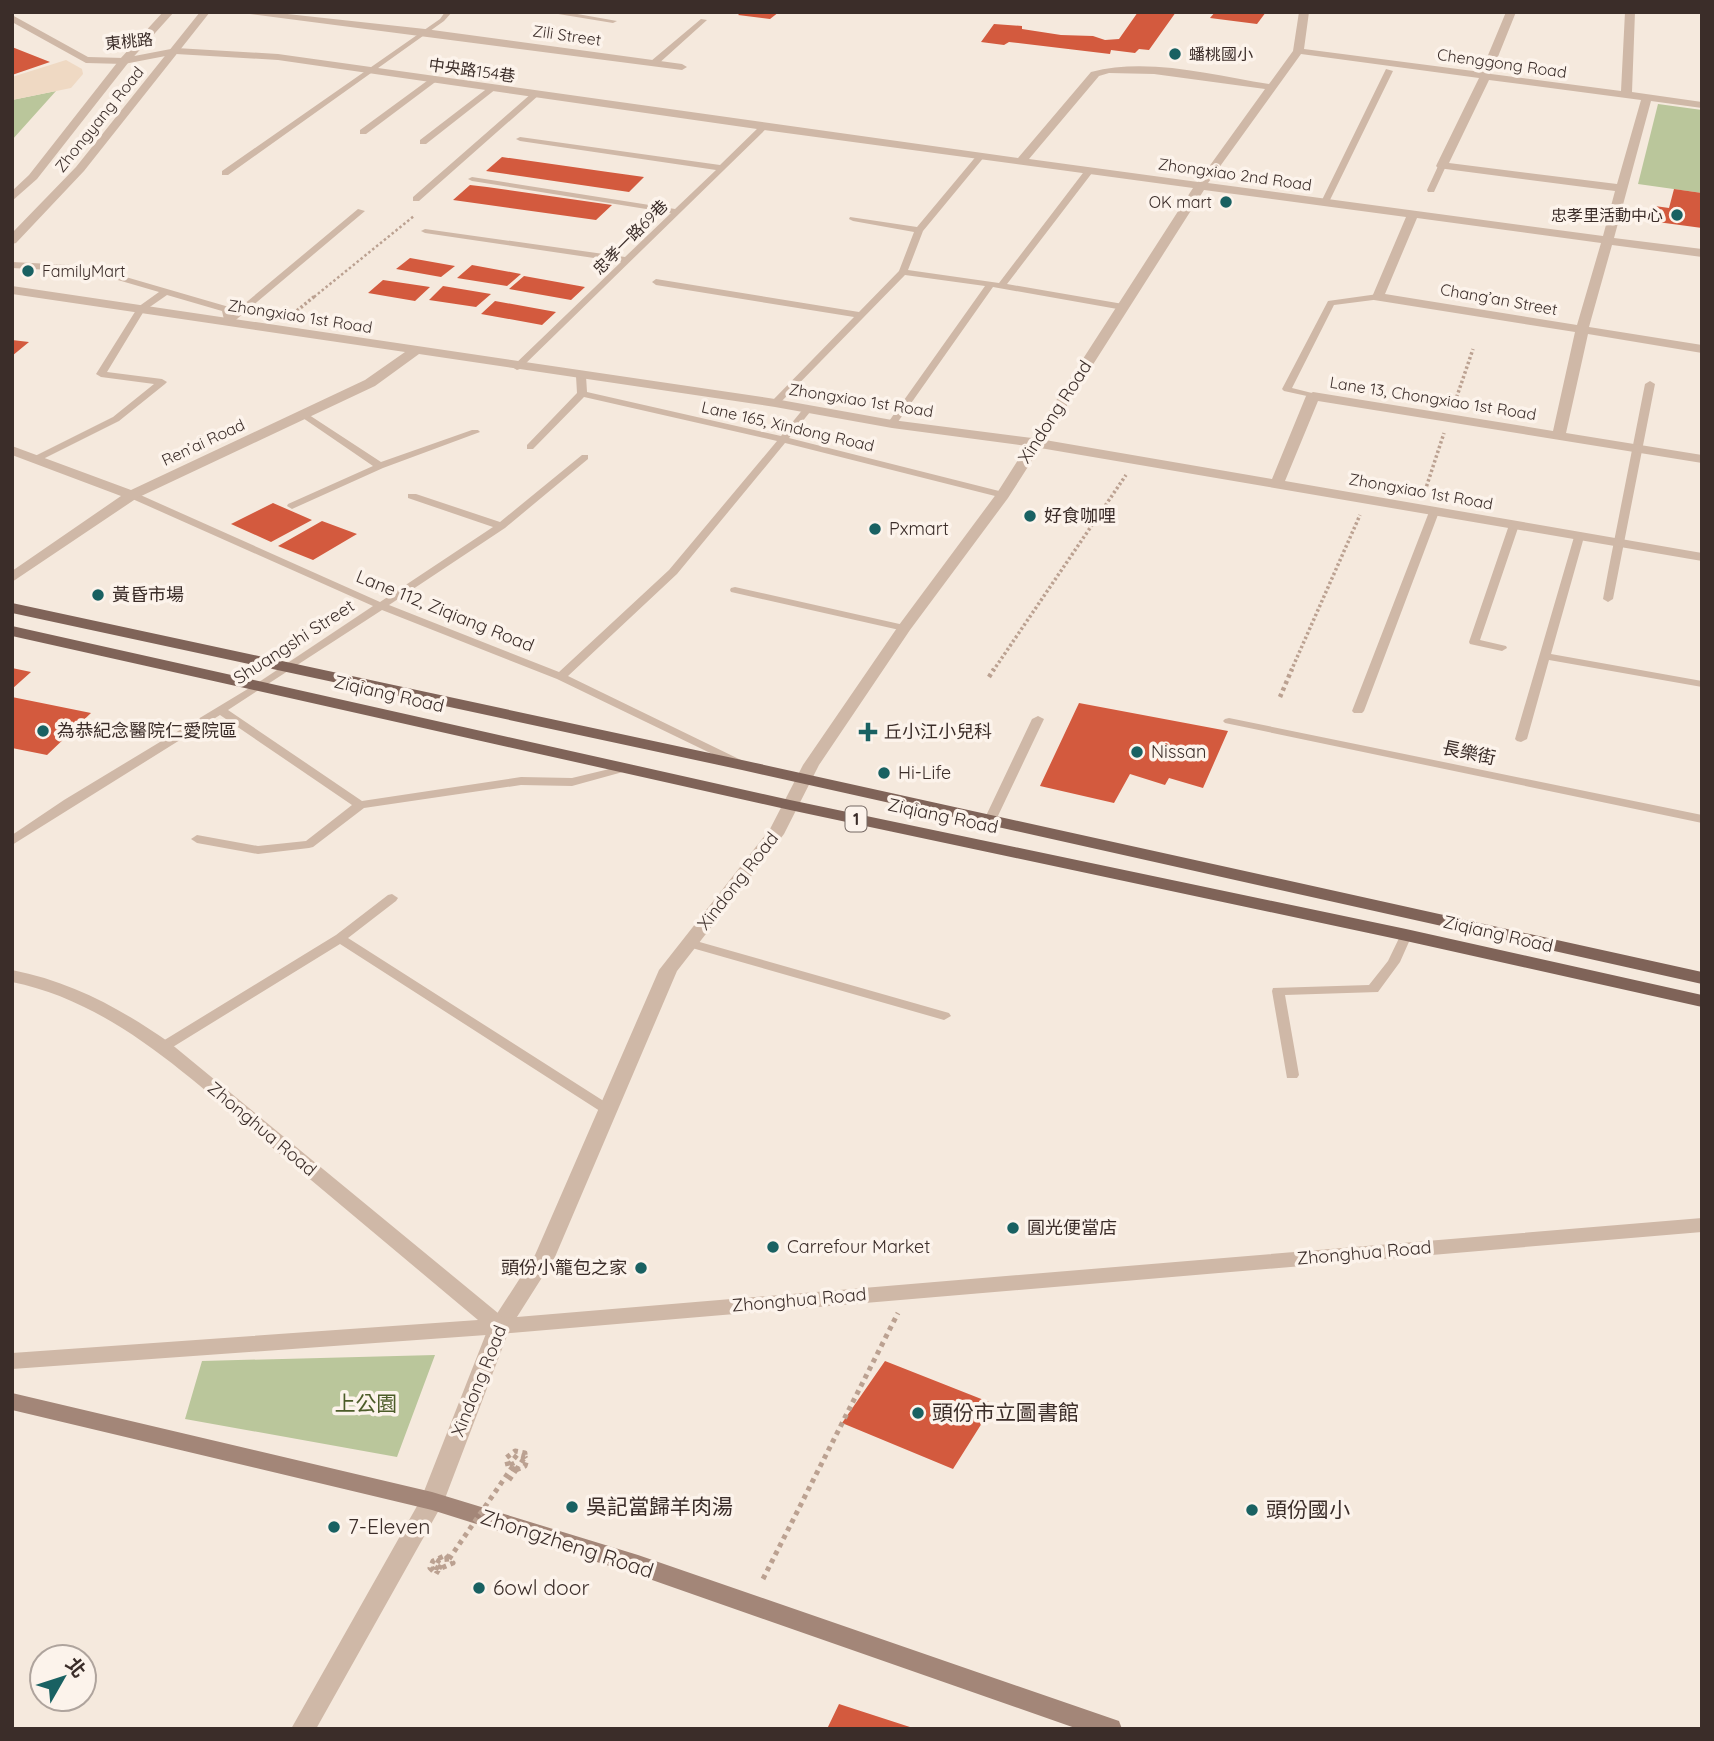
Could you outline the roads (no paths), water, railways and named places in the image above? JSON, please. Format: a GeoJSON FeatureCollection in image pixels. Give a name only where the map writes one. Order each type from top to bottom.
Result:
{"type":"FeatureCollection","features":[{"type":"Feature","properties":{"kind":"main road","name":"Ziqiang Road"},"geometry":{"type":"LineString","coordinates":[[12,608],[806,779],[1702,978]]}},
{"type":"Feature","properties":{"kind":"main road","name":"Ziqiang Road"},"geometry":{"type":"LineString","coordinates":[[12,631],[790,805],[1702,1001]]}},
{"type":"Feature","properties":{"kind":"main road","name":"Zhongzheng Road"},"geometry":{"type":"LineString","coordinates":[[12,1401],[432,1501],[638,1565],[1110,1729]]}},
{"type":"Feature","properties":{"kind":"street","name":"Zhongyang Road"},"geometry":{"type":"LineString","coordinates":[[12,198],[33,177],[124,61],[169,12]]}},
{"type":"Feature","properties":{"kind":"street","name":"Zhongyang Road"},"geometry":{"type":"LineString","coordinates":[[12,240],[80,169],[205,12]]}},
{"type":"Feature","properties":{"kind":"street","name":"Zili Street"},"geometry":{"type":"LineString","coordinates":[[239,12],[425,32],[682,67]]}},
{"type":"Feature","properties":{"kind":"street","name":"Xindong Road"},"geometry":{"type":"LineString","coordinates":[[303,1729],[432,1501],[500,1326],[545,1257],[668,970],[778,830],[811,765],[904,628],[1003,495],[1201,186],[1297,51],[1304,12]]}},
{"type":"Feature","properties":{"kind":"street"},"geometry":{"type":"LineString","coordinates":[[1511,12],[1485,76],[1442,166],[1621,188]]}},
{"type":"Feature","properties":{"kind":"street"},"geometry":{"type":"LineString","coordinates":[[1626,96],[1630,12]]}},
{"type":"Feature","properties":{"kind":"street","name":"東桃路"},"geometry":{"type":"LineString","coordinates":[[12,18],[86,60],[124,61],[176,51]]}},
{"type":"Feature","properties":{"kind":"street","name":"中央路154巷"},"geometry":{"type":"LineString","coordinates":[[176,51],[278,57],[764,127]]}},
{"type":"Feature","properties":{"kind":"street","name":"Chenggong Road"},"geometry":{"type":"LineString","coordinates":[[1297,51],[1702,105]]}},
{"type":"Feature","properties":{"kind":"street"},"geometry":{"type":"LineString","coordinates":[[1021,161],[1095,74],[1103,70],[1136,69],[1271,87]]}},
{"type":"Feature","properties":{"kind":"street"},"geometry":{"type":"LineString","coordinates":[[1559,435],[1582,331],[1647,98]]}},
{"type":"Feature","properties":{"kind":"street","name":"Zhongxiao 2nd Road"},"geometry":{"type":"LineString","coordinates":[[764,127],[1702,253]]}},
{"type":"Feature","properties":{"kind":"street"},"geometry":{"type":"LineString","coordinates":[[1378,297],[1413,214]]}},
{"type":"Feature","properties":{"kind":"street","name":"Zhongxiao 1st Road"},"geometry":{"type":"LineString","coordinates":[[12,290],[517,367],[775,403],[892,424],[1036,443],[1702,557]]}},
{"type":"Feature","properties":{"kind":"street","name":"Chang’an Street"},"geometry":{"type":"LineString","coordinates":[[1378,297],[1702,349]]}},
{"type":"Feature","properties":{"kind":"street","name":"Ren’ai Road"},"geometry":{"type":"LineString","coordinates":[[12,578],[132,495],[370,383],[415,351]]}},
{"type":"Feature","properties":{"kind":"street","name":"Lane 13, Chongxiao 1st Road"},"geometry":{"type":"LineString","coordinates":[[1277,484],[1313,396],[1702,459]]}},
{"type":"Feature","properties":{"kind":"street"},"geometry":{"type":"LineString","coordinates":[[12,450],[132,495]]}},
{"type":"Feature","properties":{"kind":"street","name":"Zhonghua Road"},"geometry":{"type":"LineString","coordinates":[[12,976],[64,988],[112,1011],[163,1047],[500,1326],[1702,1225]]}},
{"type":"Feature","properties":{"kind":"street"},"geometry":{"type":"LineString","coordinates":[[12,1361],[500,1326]]}},
{"type":"Feature","properties":{"kind":"lane"},"geometry":{"type":"LineString","coordinates":[[225,173],[425,32],[449,12]]}},
{"type":"Feature","properties":{"kind":"lane"},"geometry":{"type":"LineString","coordinates":[[550,12],[613,21]]}},
{"type":"Feature","properties":{"kind":"lane"},"geometry":{"type":"LineString","coordinates":[[654,63],[704,20]]}},
{"type":"Feature","properties":{"kind":"lane"},"geometry":{"type":"LineString","coordinates":[[1325,202],[1389,71]]}},
{"type":"Feature","properties":{"kind":"lane"},"geometry":{"type":"LineString","coordinates":[[363,132],[434,80]]}},
{"type":"Feature","properties":{"kind":"lane"},"geometry":{"type":"LineString","coordinates":[[423,142],[492,89]]}},
{"type":"Feature","properties":{"kind":"lane"},"geometry":{"type":"LineString","coordinates":[[416,199],[535,94]]}},
{"type":"Feature","properties":{"kind":"lane","name":"忠孝一路69巷"},"geometry":{"type":"LineString","coordinates":[[517,367],[764,127]]}},
{"type":"Feature","properties":{"kind":"lane"},"geometry":{"type":"LineString","coordinates":[[520,139],[721,168]]}},
{"type":"Feature","properties":{"kind":"lane"},"geometry":{"type":"LineString","coordinates":[[775,403],[903,272],[919,230],[981,156]]}},
{"type":"Feature","properties":{"kind":"lane"},"geometry":{"type":"LineString","coordinates":[[1431,190],[1442,166]]}},
{"type":"Feature","properties":{"kind":"lane"},"geometry":{"type":"LineString","coordinates":[[892,424],[996,285],[1089,171]]}},
{"type":"Feature","properties":{"kind":"lane"},"geometry":{"type":"LineString","coordinates":[[472,179],[674,212]]}},
{"type":"Feature","properties":{"kind":"lane"},"geometry":{"type":"LineString","coordinates":[[228,322],[361,211]]}},
{"type":"Feature","properties":{"kind":"lane"},"geometry":{"type":"LineString","coordinates":[[853,219],[919,230]]}},
{"type":"Feature","properties":{"kind":"lane"},"geometry":{"type":"LineString","coordinates":[[425,230],[627,260]]}},
{"type":"Feature","properties":{"kind":"lane"},"geometry":{"type":"LineString","coordinates":[[12,265],[71,268],[112,275],[226,309],[228,322]]}},
{"type":"Feature","properties":{"kind":"lane"},"geometry":{"type":"LineString","coordinates":[[903,272],[1123,307]]}},
{"type":"Feature","properties":{"kind":"lane"},"geometry":{"type":"LineString","coordinates":[[656,282],[860,315]]}},
{"type":"Feature","properties":{"kind":"lane"},"geometry":{"type":"LineString","coordinates":[[34,460],[116,419],[162,382],[101,374],[141,309],[167,291]]}},
{"type":"Feature","properties":{"kind":"lane"},"geometry":{"type":"LineString","coordinates":[[1313,396],[1287,389],[1331,303],[1378,297]]}},
{"type":"Feature","properties":{"kind":"lane"},"geometry":{"type":"LineString","coordinates":[[530,447],[582,394],[581,376]]}},
{"type":"Feature","properties":{"kind":"lane"},"geometry":{"type":"LineString","coordinates":[[1608,599],[1640,449],[1650,384]]}},
{"type":"Feature","properties":{"kind":"lane","name":"Lane 165, Xindong Road"},"geometry":{"type":"LineString","coordinates":[[582,394],[782,439],[1003,495]]}},
{"type":"Feature","properties":{"kind":"lane"},"geometry":{"type":"LineString","coordinates":[[561,677],[673,572],[807,410]]}},
{"type":"Feature","properties":{"kind":"lane"},"geometry":{"type":"LineString","coordinates":[[303,415],[380,466]]}},
{"type":"Feature","properties":{"kind":"lane"},"geometry":{"type":"LineString","coordinates":[[292,506],[380,466],[475,432]]}},
{"type":"Feature","properties":{"kind":"lane","name":"Shuangshi Street"},"geometry":{"type":"LineString","coordinates":[[12,841],[68,803],[260,686],[501,526],[585,457]]}},
{"type":"Feature","properties":{"kind":"lane","name":"Lane 112, Ziqiang Road"},"geometry":{"type":"LineString","coordinates":[[132,495],[381,606],[561,677],[741,765]]}},
{"type":"Feature","properties":{"kind":"lane"},"geometry":{"type":"LineString","coordinates":[[412,496],[501,526]]}},
{"type":"Feature","properties":{"kind":"lane"},"geometry":{"type":"LineString","coordinates":[[1358,711],[1434,512]]}},
{"type":"Feature","properties":{"kind":"lane"},"geometry":{"type":"LineString","coordinates":[[1502,648],[1474,642],[1514,525]]}},
{"type":"Feature","properties":{"kind":"lane"},"geometry":{"type":"LineString","coordinates":[[1521,739],[1580,537]]}},
{"type":"Feature","properties":{"kind":"lane"},"geometry":{"type":"LineString","coordinates":[[736,590],[904,628]]}},
{"type":"Feature","properties":{"kind":"lane"},"geometry":{"type":"LineString","coordinates":[[1545,656],[1702,684]]}},
{"type":"Feature","properties":{"kind":"lane"},"geometry":{"type":"LineString","coordinates":[[220,710],[360,805]]}},
{"type":"Feature","properties":{"kind":"lane"},"geometry":{"type":"LineString","coordinates":[[990,820],[1038,719]]}},
{"type":"Feature","properties":{"kind":"lane","name":"長樂街"},"geometry":{"type":"LineString","coordinates":[[1229,721],[1702,819]]}},
{"type":"Feature","properties":{"kind":"lane"},"geometry":{"type":"LineString","coordinates":[[197,839],[258,850],[309,844],[360,805],[521,781],[572,782],[626,768]]}},
{"type":"Feature","properties":{"kind":"lane"},"geometry":{"type":"LineString","coordinates":[[163,1047],[340,938],[392,898]]}},
{"type":"Feature","properties":{"kind":"lane"},"geometry":{"type":"LineString","coordinates":[[1292,1075],[1278,991],[1373,989],[1394,962],[1406,936]]}},
{"type":"Feature","properties":{"kind":"lane"},"geometry":{"type":"LineString","coordinates":[[340,938],[608,1110]]}},
{"type":"Feature","properties":{"kind":"lane"},"geometry":{"type":"LineString","coordinates":[[689,943],[944,1016]]}},
{"type":"Feature","properties":{"kind":"place","name":"蟠桃國小"},"geometry":{"type":"Point","coordinates":[1175,54]}},
{"type":"Feature","properties":{"kind":"place","name":"OK mart"},"geometry":{"type":"Point","coordinates":[1226,202]}},
{"type":"Feature","properties":{"kind":"place","name":"忠孝里活動中心"},"geometry":{"type":"Point","coordinates":[1677,215]}},
{"type":"Feature","properties":{"kind":"place","name":"FamilyMart"},"geometry":{"type":"Point","coordinates":[28,271]}},
{"type":"Feature","properties":{"kind":"place","name":"好食咖哩"},"geometry":{"type":"Point","coordinates":[1030,516]}},
{"type":"Feature","properties":{"kind":"place","name":"Pxmart"},"geometry":{"type":"Point","coordinates":[875,529]}},
{"type":"Feature","properties":{"kind":"place","name":"黃昏市場"},"geometry":{"type":"Point","coordinates":[98,595]}},
{"type":"Feature","properties":{"kind":"place","name":"為恭紀念醫院仁愛院區"},"geometry":{"type":"Point","coordinates":[43,731]}},
{"type":"Feature","properties":{"kind":"place","name":"丘小江小兒科"},"geometry":{"type":"Point","coordinates":[868,732]}},
{"type":"Feature","properties":{"kind":"place","name":"Nissan"},"geometry":{"type":"Point","coordinates":[1137,752]}},
{"type":"Feature","properties":{"kind":"place","name":"Hi-Life"},"geometry":{"type":"Point","coordinates":[884,773]}},
{"type":"Feature","properties":{"kind":"place","name":"圓光便當店"},"geometry":{"type":"Point","coordinates":[1013,1228]}},
{"type":"Feature","properties":{"kind":"place","name":"Carrefour Market"},"geometry":{"type":"Point","coordinates":[773,1247]}},
{"type":"Feature","properties":{"kind":"place","name":"頭份小籠包之家"},"geometry":{"type":"Point","coordinates":[641,1268]}},
{"type":"Feature","properties":{"kind":"place","name":"頭份市立圖書館"},"geometry":{"type":"Point","coordinates":[918,1413]}},
{"type":"Feature","properties":{"kind":"place","name":"吳記當歸羊肉湯"},"geometry":{"type":"Point","coordinates":[572,1507]}},
{"type":"Feature","properties":{"kind":"place","name":"頭份國小"},"geometry":{"type":"Point","coordinates":[1252,1510]}},
{"type":"Feature","properties":{"kind":"place","name":"7-Eleven"},"geometry":{"type":"Point","coordinates":[334,1527]}},
{"type":"Feature","properties":{"kind":"place","name":"6owl door"},"geometry":{"type":"Point","coordinates":[479,1588]}},
{"type":"Feature","properties":{"kind":"park label","name":"上公園"},"geometry":{"type":"Point","coordinates":[366,1404]}}]}
